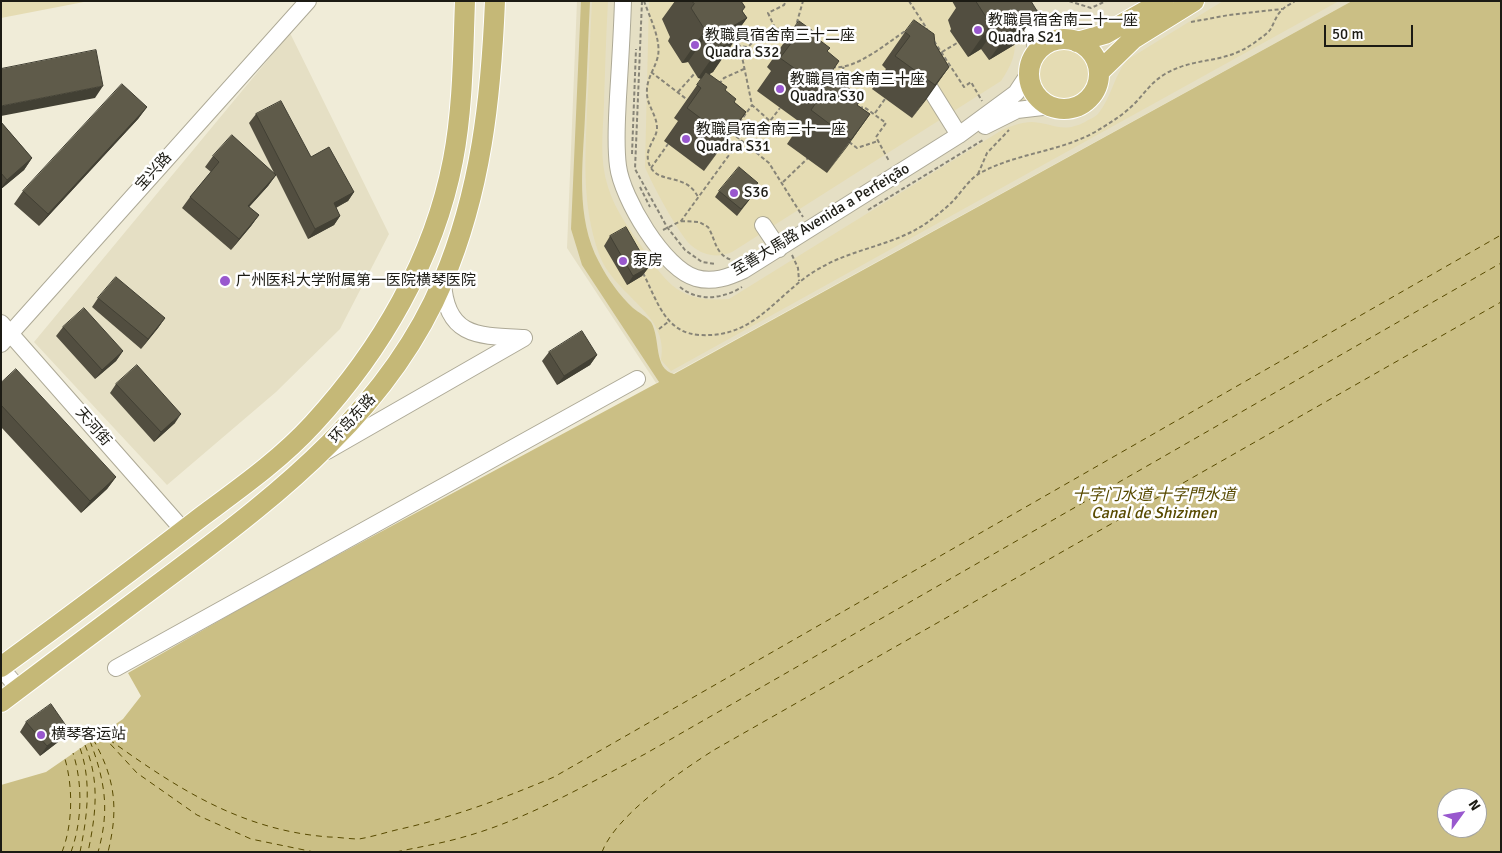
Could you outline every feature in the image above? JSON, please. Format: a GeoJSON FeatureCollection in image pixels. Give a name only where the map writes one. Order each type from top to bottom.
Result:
{"type":"FeatureCollection","features":[{"type":"Feature","properties":{"kind":"main road","name":"环岛东路"},"geometry":{"type":"LineString","coordinates":[[1,668],[266,468],[313,424],[368,356],[409,288],[437,218],[453,160],[460,116],[465,1]]}},
{"type":"Feature","properties":{"kind":"main road","name":"环岛东路"},"geometry":{"type":"LineString","coordinates":[[1,702],[228,532],[317,457],[352,423],[378,392],[417,333],[443,282],[460,235],[475,184],[492,72],[495,1]]}},
{"type":"Feature","properties":{"kind":"main road"},"geometry":{"type":"LineString","coordinates":[[1163,11],[1099,72],[1094,91],[1088,99],[1071,108],[1051,106],[1034,91],[1033,61],[1050,42],[1105,34],[1163,11],[1194,1]]}},
{"type":"Feature","properties":{"kind":"main road"},"geometry":{"type":"LineString","coordinates":[[1070,40],[1092,54],[1099,72]]}},
{"type":"Feature","properties":{"kind":"street","name":"宝兴路"},"geometry":{"type":"LineString","coordinates":[[4,333],[308,1]]}},
{"type":"Feature","properties":{"kind":"street","name":"至善大馬路 Avenida a Perfeição"},"geometry":{"type":"LineString","coordinates":[[623,1],[616,153],[618,168],[627,195],[657,232],[673,264],[684,273],[708,280],[732,276],[788,254],[810,229],[959,136],[1016,93],[1026,78],[1033,61]]}},
{"type":"Feature","properties":{"kind":"street"},"geometry":{"type":"LineString","coordinates":[[1023,6],[1046,30],[1070,40]]}},
{"type":"Feature","properties":{"kind":"street"},"geometry":{"type":"LineString","coordinates":[[1023,6],[1034,32],[1033,61]]}},
{"type":"Feature","properties":{"kind":"street"},"geometry":{"type":"LineString","coordinates":[[920,72],[959,136]]}},
{"type":"Feature","properties":{"kind":"street","name":"至善大馬路 Avenida a Perfeição"},"geometry":{"type":"LineString","coordinates":[[959,136],[990,125],[1017,110],[1051,106]]}},
{"type":"Feature","properties":{"kind":"street"},"geometry":{"type":"LineString","coordinates":[[763,225],[788,254]]}},
{"type":"Feature","properties":{"kind":"street"},"geometry":{"type":"LineString","coordinates":[[317,457],[524,338],[466,331],[449,316],[444,299],[443,282]]}},
{"type":"Feature","properties":{"kind":"street","name":"天河街"},"geometry":{"type":"LineString","coordinates":[[4,333],[184,531]]}},
{"type":"Feature","properties":{"kind":"street"},"geometry":{"type":"LineString","coordinates":[[116,668],[637,379]]}},
{"type":"Feature","properties":{"kind":"street"},"geometry":{"type":"LineString","coordinates":[[1,668],[19,689]]}},
{"type":"Feature","properties":{"kind":"path"},"geometry":{"type":"LineString","coordinates":[[638,1],[632,169],[654,214]]}},
{"type":"Feature","properties":{"kind":"path"},"geometry":{"type":"LineString","coordinates":[[643,1],[658,47],[658,58],[647,86],[647,100],[656,115],[658,131],[650,143],[648,157],[652,168],[660,175],[686,183],[694,189],[698,197]]}},
{"type":"Feature","properties":{"kind":"path"},"geometry":{"type":"LineString","coordinates":[[643,1],[635,168],[667,227],[684,250],[702,262],[720,265]]}},
{"type":"Feature","properties":{"kind":"path"},"geometry":{"type":"LineString","coordinates":[[775,28],[768,14],[784,5],[786,1]]}},
{"type":"Feature","properties":{"kind":"path"},"geometry":{"type":"LineString","coordinates":[[794,34],[803,1]]}},
{"type":"Feature","properties":{"kind":"path"},"geometry":{"type":"LineString","coordinates":[[909,1],[964,88],[971,82],[989,112]]}},
{"type":"Feature","properties":{"kind":"path"},"geometry":{"type":"LineString","coordinates":[[1069,1],[1091,8],[1106,1]]}},
{"type":"Feature","properties":{"kind":"path"},"geometry":{"type":"LineString","coordinates":[[1163,11],[1185,24],[1229,15],[1282,9],[1295,1]]}},
{"type":"Feature","properties":{"kind":"path"},"geometry":{"type":"LineString","coordinates":[[978,174],[1014,159],[1056,150],[1096,131],[1124,114],[1163,75],[1181,66],[1216,61],[1234,55],[1253,44],[1269,32],[1282,9]]}},
{"type":"Feature","properties":{"kind":"path"},"geometry":{"type":"LineString","coordinates":[[829,67],[844,66],[857,62],[922,21]]}},
{"type":"Feature","properties":{"kind":"path"},"geometry":{"type":"LineString","coordinates":[[740,46],[748,47],[764,33],[775,28],[782,27],[795,30]]}},
{"type":"Feature","properties":{"kind":"path"},"geometry":{"type":"LineString","coordinates":[[731,35],[740,46],[752,105],[770,121]]}},
{"type":"Feature","properties":{"kind":"path"},"geometry":{"type":"LineString","coordinates":[[941,52],[957,43]]}},
{"type":"Feature","properties":{"kind":"path"},"geometry":{"type":"LineString","coordinates":[[832,87],[844,66]]}},
{"type":"Feature","properties":{"kind":"path"},"geometry":{"type":"LineString","coordinates":[[718,85],[724,78],[744,69]]}},
{"type":"Feature","properties":{"kind":"path"},"geometry":{"type":"LineString","coordinates":[[651,72],[693,103]]}},
{"type":"Feature","properties":{"kind":"path"},"geometry":{"type":"LineString","coordinates":[[678,93],[695,73]]}},
{"type":"Feature","properties":{"kind":"path"},"geometry":{"type":"LineString","coordinates":[[875,114],[885,99]]}},
{"type":"Feature","properties":{"kind":"path"},"geometry":{"type":"LineString","coordinates":[[732,133],[752,105]]}},
{"type":"Feature","properties":{"kind":"path"},"geometry":{"type":"LineString","coordinates":[[853,108],[864,107],[886,122],[876,138],[897,174]]}},
{"type":"Feature","properties":{"kind":"path"},"geometry":{"type":"LineString","coordinates":[[750,148],[780,108]]}},
{"type":"Feature","properties":{"kind":"path"},"geometry":{"type":"LineString","coordinates":[[643,273],[668,322],[676,328],[700,336],[739,330],[769,310],[799,281],[821,267],[844,256],[914,231],[951,203],[978,174],[987,153],[1015,125]]}},
{"type":"Feature","properties":{"kind":"path"},"geometry":{"type":"LineString","coordinates":[[725,128],[769,164],[783,182],[810,229]]}},
{"type":"Feature","properties":{"kind":"path"},"geometry":{"type":"LineString","coordinates":[[845,138],[857,148],[878,142]]}},
{"type":"Feature","properties":{"kind":"path"},"geometry":{"type":"LineString","coordinates":[[862,214],[985,138]]}},
{"type":"Feature","properties":{"kind":"path"},"geometry":{"type":"LineString","coordinates":[[681,221],[740,140]]}},
{"type":"Feature","properties":{"kind":"path"},"geometry":{"type":"LineString","coordinates":[[652,168],[668,144]]}},
{"type":"Feature","properties":{"kind":"path"},"geometry":{"type":"LineString","coordinates":[[783,182],[808,158]]}},
{"type":"Feature","properties":{"kind":"path"},"geometry":{"type":"LineString","coordinates":[[863,209],[936,163]]}},
{"type":"Feature","properties":{"kind":"path"},"geometry":{"type":"LineString","coordinates":[[657,232],[681,221],[699,222],[708,226],[717,249],[723,257],[734,260],[727,263]]}},
{"type":"Feature","properties":{"kind":"path"},"geometry":{"type":"LineString","coordinates":[[657,232],[668,236]]}},
{"type":"Feature","properties":{"kind":"path"},"geometry":{"type":"LineString","coordinates":[[788,254],[798,268],[799,281]]}},
{"type":"Feature","properties":{"kind":"path"},"geometry":{"type":"LineString","coordinates":[[676,281],[689,291],[701,294],[727,292],[744,284],[728,296],[700,297],[686,293],[679,286]]}},
{"type":"Feature","properties":{"kind":"path"},"geometry":{"type":"LineString","coordinates":[[659,329],[668,322]]}},
{"type":"Feature","properties":{"kind":"shaded area"},"geometry":{"type":"Polygon","coordinates":[[[1,1],[89,1],[1,18],[1,1]]]}},
{"type":"Feature","properties":{"kind":"shaded area"},"geometry":{"type":"Polygon","coordinates":[[[577,1],[1352,1],[656,383],[567,248],[577,1]]]}},
{"type":"Feature","properties":{"kind":"shaded area"},"geometry":{"type":"Polygon","coordinates":[[[592,1],[608,1],[602,146],[603,167],[611,196],[619,213],[663,276],[671,284],[680,291],[700,298],[729,299],[1002,130],[1020,123],[1032,122],[1063,128],[1085,122],[1098,114],[1103,107],[1127,60],[1223,1],[1339,1],[671,371],[661,360],[662,344],[657,330],[649,317],[606,269],[599,254],[590,218],[585,166],[592,1]]]}},
{"type":"Feature","properties":{"kind":"shaded area"},"geometry":{"type":"Polygon","coordinates":[[[649,1],[997,1],[1012,32],[1015,49],[1013,58],[1001,81],[732,252],[722,255],[711,255],[701,252],[692,246],[680,232],[645,167],[649,1]]]}},
{"type":"Feature","properties":{"kind":"shaded area","name":"广州医科大学附属第一医院横琴医院"},"geometry":{"type":"Polygon","coordinates":[[[290,33],[389,234],[340,329],[276,392],[167,485],[34,342],[290,33]]]}},
{"type":"Feature","properties":{"kind":"shaded area"},"geometry":{"type":"Polygon","coordinates":[[[1064,47],[1074,49],[1082,55],[1088,63],[1090,73],[1088,83],[1082,91],[1074,97],[1064,99],[1054,97],[1046,91],[1040,83],[1038,73],[1040,63],[1046,55],[1054,49],[1064,47]]]}},
{"type":"Feature","properties":{"kind":"shaded area"},"geometry":{"type":"Polygon","coordinates":[[[1028,87],[1035,100],[1015,102],[1028,87]]]}},
{"type":"Feature","properties":{"kind":"water","name":"十字门水道 十字門水道 Canal de Shizimen"},"geometry":{"type":"Polygon","coordinates":[[[581,1],[590,1],[582,171],[583,209],[586,227],[591,245],[606,274],[628,303],[651,322],[660,360],[667,371],[674,374],[1352,1],[1501,1],[1501,852],[1,852],[1,785],[46,772],[123,719],[141,696],[128,673],[271,591],[659,382],[582,265],[571,229],[581,1]]]}},
{"type":"Feature","properties":{"kind":"building"},"geometry":{"type":"Polygon","coordinates":[[[692,1],[741,1],[745,7],[742,11],[747,18],[733,26],[735,30],[732,32],[736,39],[724,46],[721,45],[711,29],[705,30],[691,8],[694,4],[692,1]]]}},
{"type":"Feature","properties":{"kind":"building"},"geometry":{"type":"Polygon","coordinates":[[[976,1],[1031,1],[1037,11],[1012,27],[1005,15],[991,24],[976,1]]]}},
{"type":"Feature","properties":{"kind":"building"},"geometry":{"type":"Polygon","coordinates":[[[914,20],[934,34],[935,44],[949,67],[935,85],[895,56],[910,36],[905,32],[914,20]]]}},
{"type":"Feature","properties":{"kind":"building"},"geometry":{"type":"Polygon","coordinates":[[[799,21],[820,36],[818,39],[830,48],[827,51],[839,61],[830,74],[850,89],[848,92],[860,101],[857,105],[870,114],[851,140],[811,110],[825,90],[780,58],[795,38],[790,34],[799,21]]]}},
{"type":"Feature","properties":{"kind":"building"},"geometry":{"type":"Polygon","coordinates":[[[96,50],[103,86],[1,106],[1,69],[96,50]]]}},
{"type":"Feature","properties":{"kind":"building"},"geometry":{"type":"Polygon","coordinates":[[[706,72],[727,87],[725,90],[736,99],[734,102],[746,112],[727,138],[687,108],[701,88],[697,85],[706,72]]]}},
{"type":"Feature","properties":{"kind":"building"},"geometry":{"type":"Polygon","coordinates":[[[122,84],[147,107],[48,214],[23,191],[122,84]]]}},
{"type":"Feature","properties":{"kind":"building"},"geometry":{"type":"Polygon","coordinates":[[[281,101],[311,157],[329,147],[354,192],[334,203],[340,216],[315,229],[256,114],[281,101]]]}},
{"type":"Feature","properties":{"kind":"building"},"geometry":{"type":"Polygon","coordinates":[[[1,122],[32,158],[7,180],[1,173],[1,122]]]}},
{"type":"Feature","properties":{"kind":"building"},"geometry":{"type":"Polygon","coordinates":[[[232,135],[276,175],[248,206],[259,215],[239,239],[190,197],[219,162],[213,156],[232,135]]]}},
{"type":"Feature","properties":{"kind":"building","name":"S36"},"geometry":{"type":"Polygon","coordinates":[[[739,167],[758,183],[752,190],[755,193],[741,209],[719,191],[739,167]]]}},
{"type":"Feature","properties":{"kind":"building"},"geometry":{"type":"Polygon","coordinates":[[[626,227],[649,267],[633,276],[610,236],[626,227]]]}},
{"type":"Feature","properties":{"kind":"building"},"geometry":{"type":"Polygon","coordinates":[[[116,277],[165,318],[148,339],[98,298],[116,277]]]}},
{"type":"Feature","properties":{"kind":"building"},"geometry":{"type":"Polygon","coordinates":[[[84,308],[123,351],[102,370],[63,327],[84,308]]]}},
{"type":"Feature","properties":{"kind":"building"},"geometry":{"type":"Polygon","coordinates":[[[582,331],[597,355],[564,376],[549,352],[582,331]]]}},
{"type":"Feature","properties":{"kind":"building"},"geometry":{"type":"Polygon","coordinates":[[[137,365],[181,414],[161,432],[116,384],[137,365]]]}},
{"type":"Feature","properties":{"kind":"building"},"geometry":{"type":"Polygon","coordinates":[[[16,369],[116,477],[90,501],[1,405],[1,383],[16,369]]]}},
{"type":"Feature","properties":{"kind":"building"},"geometry":{"type":"Polygon","coordinates":[[[51,704],[69,730],[47,746],[26,722],[51,704]]]}},
{"type":"Feature","properties":{"kind":"ferry route"},"geometry":{"type":"LineString","coordinates":[[100,733],[153,770],[207,802],[236,815],[296,833],[359,839],[437,820],[476,807],[554,777],[1501,235]]}},
{"type":"Feature","properties":{"kind":"ferry route"},"geometry":{"type":"LineString","coordinates":[[396,852],[440,843],[490,829],[558,800],[645,754],[1501,263]]}},
{"type":"Feature","properties":{"kind":"ferry route"},"geometry":{"type":"LineString","coordinates":[[602,852],[609,838],[635,809],[668,782],[714,750],[1501,302]]}},
{"type":"Feature","properties":{"kind":"ferry route"},"geometry":{"type":"LineString","coordinates":[[103,736],[137,773],[197,815],[251,839],[314,852]]}},
{"type":"Feature","properties":{"kind":"ferry route"},"geometry":{"type":"LineString","coordinates":[[93,739],[106,767],[113,794],[113,821],[108,852]]}},
{"type":"Feature","properties":{"kind":"ferry route"},"geometry":{"type":"LineString","coordinates":[[90,741],[99,769],[105,809],[102,837],[98,852]]}},
{"type":"Feature","properties":{"kind":"ferry route"},"geometry":{"type":"LineString","coordinates":[[85,745],[90,758],[95,785],[95,811],[88,852]]}},
{"type":"Feature","properties":{"kind":"ferry route"},"geometry":{"type":"LineString","coordinates":[[80,748],[86,774],[87,800],[80,852]]}},
{"type":"Feature","properties":{"kind":"ferry route"},"geometry":{"type":"LineString","coordinates":[[71,852],[75,840],[80,803],[80,790],[73,753]]}},
{"type":"Feature","properties":{"kind":"ferry route"},"geometry":{"type":"LineString","coordinates":[[62,852],[66,841],[71,806],[68,770],[65,759]]}},
{"type":"Feature","properties":{"kind":"place","name":"教職員宿舍南二十一座 Quadra S21"},"geometry":{"type":"Point","coordinates":[978,30]}},
{"type":"Feature","properties":{"kind":"place","name":"教職員宿舍南三十二座 Quadra S32"},"geometry":{"type":"Point","coordinates":[695,45]}},
{"type":"Feature","properties":{"kind":"place","name":"教職員宿舍南三十座 Quadra S30"},"geometry":{"type":"Point","coordinates":[780,89]}},
{"type":"Feature","properties":{"kind":"place","name":"教職員宿舍南三十一座 Quadra S31"},"geometry":{"type":"Point","coordinates":[686,139]}},
{"type":"Feature","properties":{"kind":"place","name":"S36"},"geometry":{"type":"Point","coordinates":[734,193]}},
{"type":"Feature","properties":{"kind":"place","name":"泵房"},"geometry":{"type":"Point","coordinates":[623,261]}},
{"type":"Feature","properties":{"kind":"place","name":"广州医科大学附属第一医院横琴医院"},"geometry":{"type":"Point","coordinates":[225,281]}},
{"type":"Feature","properties":{"kind":"place","name":"横琴客运站"},"geometry":{"type":"Point","coordinates":[41,735]}}]}
